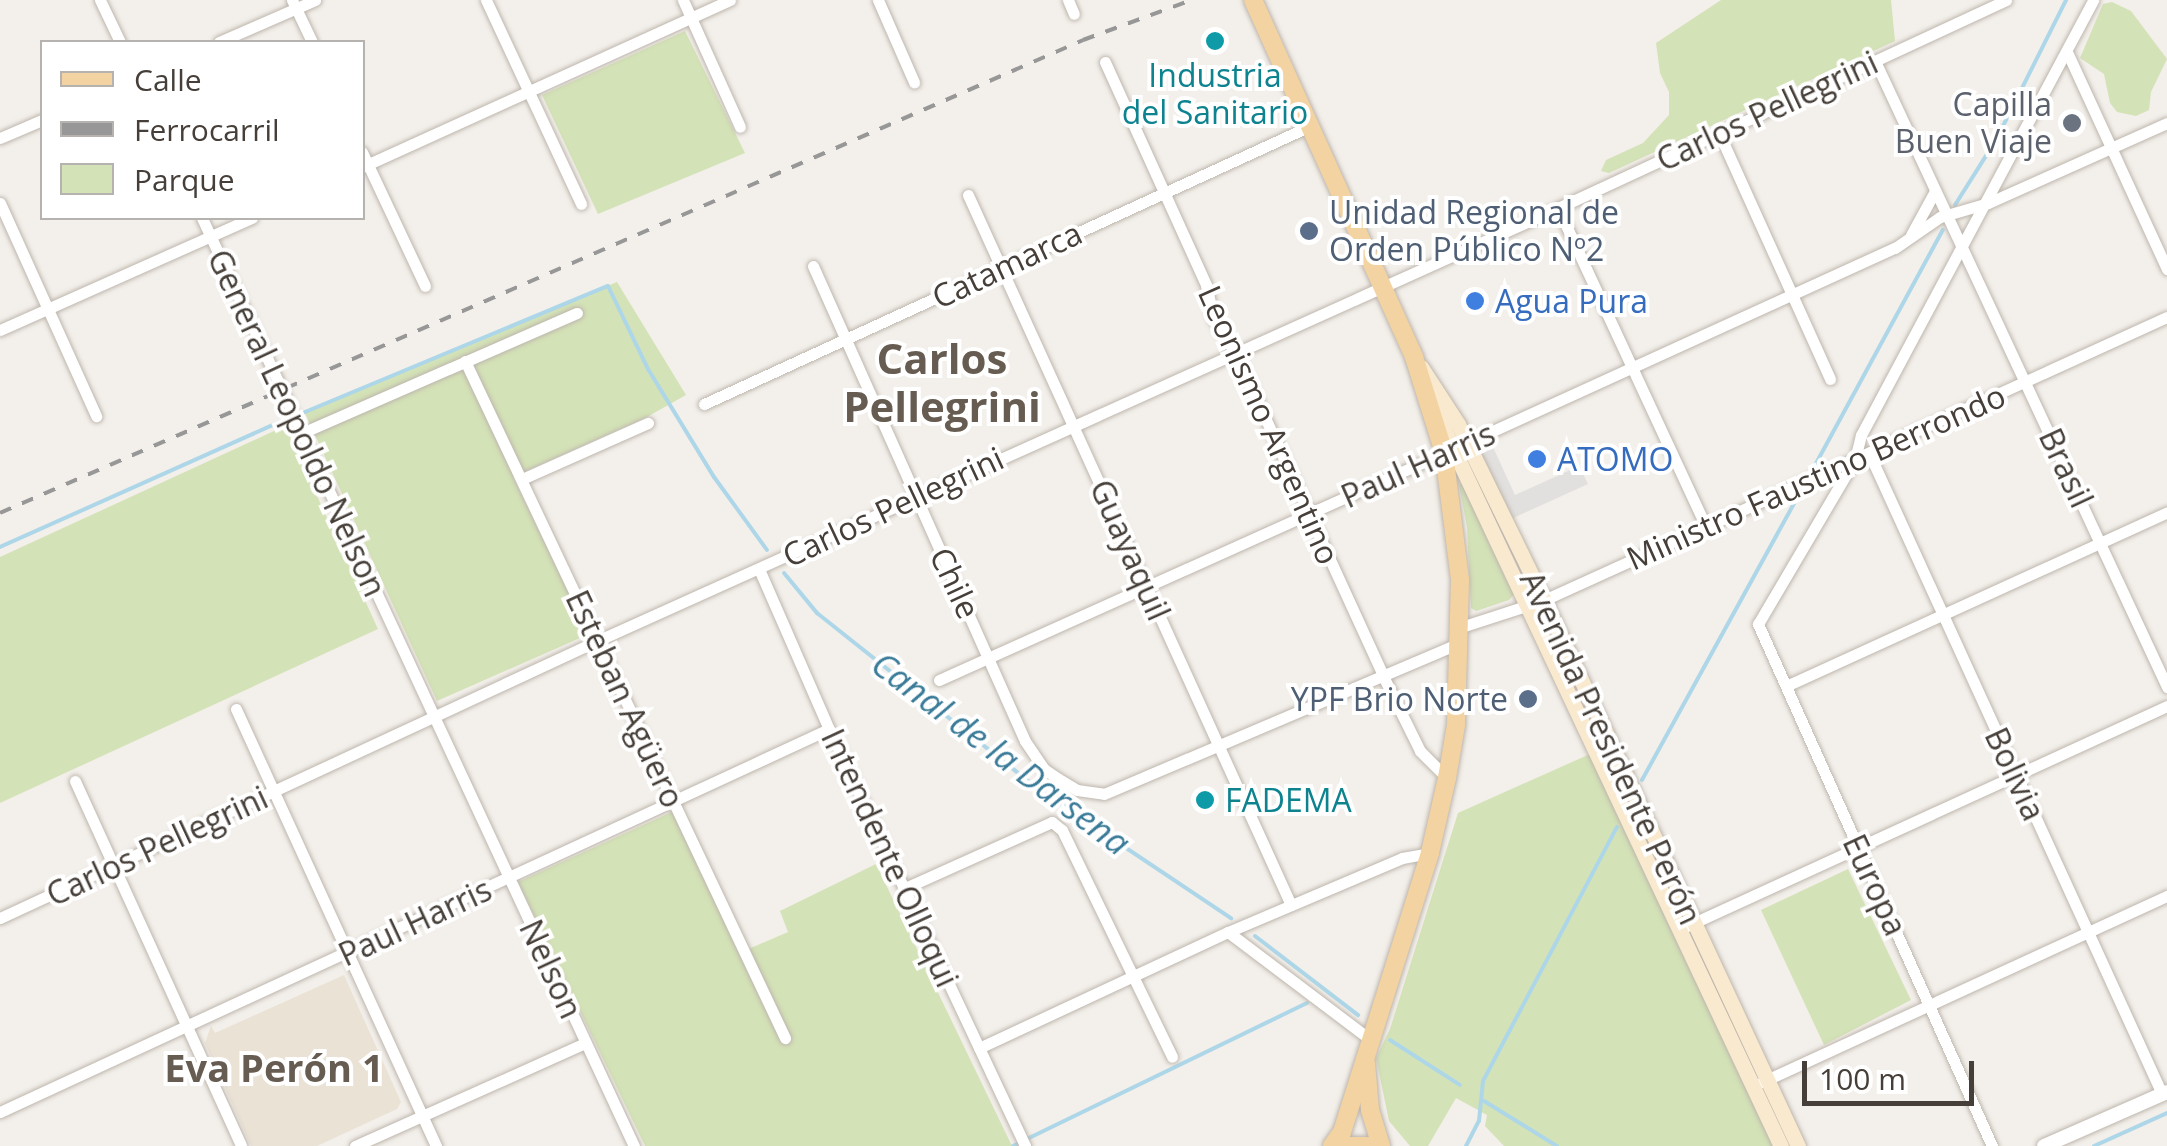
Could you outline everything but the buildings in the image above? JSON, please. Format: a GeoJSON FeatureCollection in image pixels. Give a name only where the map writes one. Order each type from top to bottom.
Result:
{"type":"FeatureCollection","features":[{"type":"Feature","properties":{"kind":"main road","name":"Avenida Presidente Perón"},"geometry":{"type":"LineString","coordinates":[[1253,3],[1384,284],[1526,607],[1602,749],[1759,1083],[1782,1146]]}},
{"type":"Feature","properties":{"kind":"main road","name":"Avenida Presidente Perón"},"geometry":{"type":"LineString","coordinates":[[1414,357],[1430,404],[1544,600],[1602,749]]}},
{"type":"Feature","properties":{"kind":"main road"},"geometry":{"type":"LineString","coordinates":[[1369,1146],[1335,1146],[1430,853],[1456,725],[1460,635],[1452,502],[1455,448]]}},
{"type":"Feature","properties":{"kind":"main road"},"geometry":{"type":"LineString","coordinates":[[1367,1040],[1370,1110],[1381,1146]]}},
{"type":"Feature","properties":{"kind":"main road","name":"Avenida Presidente Perón"},"geometry":{"type":"LineString","coordinates":[[1759,1083],[1798,1146]]}},
{"type":"Feature","properties":{"kind":"street"},"geometry":{"type":"LineString","coordinates":[[100,0],[119,40]]}},
{"type":"Feature","properties":{"kind":"street"},"geometry":{"type":"LineString","coordinates":[[224,40],[294,4],[315,0]]}},
{"type":"Feature","properties":{"kind":"street"},"geometry":{"type":"LineString","coordinates":[[486,0],[581,204]]}},
{"type":"Feature","properties":{"kind":"street"},"geometry":{"type":"LineString","coordinates":[[682,0],[740,127]]}},
{"type":"Feature","properties":{"kind":"street"},"geometry":{"type":"LineString","coordinates":[[365,161],[530,93],[730,0]]}},
{"type":"Feature","properties":{"kind":"street"},"geometry":{"type":"LineString","coordinates":[[878,0],[914,82]]}},
{"type":"Feature","properties":{"kind":"street"},"geometry":{"type":"LineString","coordinates":[[1068,0],[1074,14]]}},
{"type":"Feature","properties":{"kind":"street","name":"Carlos Pellegrini"},"geometry":{"type":"LineString","coordinates":[[0,918],[599,640],[1558,208],[2006,0]]}},
{"type":"Feature","properties":{"kind":"street"},"geometry":{"type":"LineString","coordinates":[[1856,459],[1861,435],[2068,54],[2093,0]]}},
{"type":"Feature","properties":{"kind":"street"},"geometry":{"type":"LineString","coordinates":[[294,4],[311,40]]}},
{"type":"Feature","properties":{"kind":"street"},"geometry":{"type":"LineString","coordinates":[[2068,54],[2167,269]]}},
{"type":"Feature","properties":{"kind":"street"},"geometry":{"type":"LineString","coordinates":[[1876,61],[1933,186],[1908,240]]}},
{"type":"Feature","properties":{"kind":"street","name":"Leonismo Argentino"},"geometry":{"type":"LineString","coordinates":[[1105,62],[1206,285],[1214,319],[1236,352],[1384,678],[1420,751],[1447,778]]}},
{"type":"Feature","properties":{"kind":"street"},"geometry":{"type":"LineString","coordinates":[[0,138],[40,121]]}},
{"type":"Feature","properties":{"kind":"street"},"geometry":{"type":"LineString","coordinates":[[1988,204],[2167,122]]}},
{"type":"Feature","properties":{"kind":"street","name":"Catamarca"},"geometry":{"type":"LineString","coordinates":[[704,404],[1310,126]]}},
{"type":"Feature","properties":{"kind":"street"},"geometry":{"type":"LineString","coordinates":[[1719,133],[1830,379]]}},
{"type":"Feature","properties":{"kind":"street"},"geometry":{"type":"LineString","coordinates":[[365,163],[424,286]]}},
{"type":"Feature","properties":{"kind":"street","name":"Brasil"},"geometry":{"type":"LineString","coordinates":[[1933,186],[2167,687]]}},
{"type":"Feature","properties":{"kind":"street","name":"Guayaquil"},"geometry":{"type":"LineString","coordinates":[[968,196],[1290,906]]}},
{"type":"Feature","properties":{"kind":"street"},"geometry":{"type":"LineString","coordinates":[[0,203],[96,416]]}},
{"type":"Feature","properties":{"kind":"street","name":"Paul Harris"},"geometry":{"type":"LineString","coordinates":[[939,680],[1896,248],[1947,216],[1988,204]]}},
{"type":"Feature","properties":{"kind":"street"},"geometry":{"type":"LineString","coordinates":[[1558,208],[1706,528]]}},
{"type":"Feature","properties":{"kind":"street","name":"General Leopoldo Nelson"},"geometry":{"type":"LineString","coordinates":[[203,220],[393,629]]}},
{"type":"Feature","properties":{"kind":"street"},"geometry":{"type":"LineString","coordinates":[[0,330],[247,220]]}},
{"type":"Feature","properties":{"kind":"street","name":"Chile"},"geometry":{"type":"LineString","coordinates":[[813,266],[1034,757],[1062,781]]}},
{"type":"Feature","properties":{"kind":"street"},"geometry":{"type":"LineString","coordinates":[[302,433],[577,313]]}},
{"type":"Feature","properties":{"kind":"street","name":"Ministro Faustino Berrondo"},"geometry":{"type":"LineString","coordinates":[[1062,781],[1078,790],[1104,794],[1384,678],[1460,635],[1706,528],[2167,316]]}},
{"type":"Feature","properties":{"kind":"street","name":"Esteban Agüero"},"geometry":{"type":"LineString","coordinates":[[464,361],[784,1038]]}},
{"type":"Feature","properties":{"kind":"street"},"geometry":{"type":"LineString","coordinates":[[522,479],[648,423]]}},
{"type":"Feature","properties":{"kind":"street","name":"Bolivia"},"geometry":{"type":"LineString","coordinates":[[1869,453],[2164,1093]]}},
{"type":"Feature","properties":{"kind":"street","name":"Europa"},"geometry":{"type":"LineString","coordinates":[[1856,459],[1758,624],[1992,1146]]}},
{"type":"Feature","properties":{"kind":"street"},"geometry":{"type":"LineString","coordinates":[[1786,686],[2167,512]]}},
{"type":"Feature","properties":{"kind":"street","name":"Intendente Olloqui"},"geometry":{"type":"LineString","coordinates":[[759,568],[829,729],[1026,1146]]}},
{"type":"Feature","properties":{"kind":"street","name":"Nelson"},"geometry":{"type":"LineString","coordinates":[[393,629],[634,1146]]}},
{"type":"Feature","properties":{"kind":"street"},"geometry":{"type":"LineString","coordinates":[[1685,927],[2167,706]]}},
{"type":"Feature","properties":{"kind":"street"},"geometry":{"type":"LineString","coordinates":[[236,709],[436,1146]]}},
{"type":"Feature","properties":{"kind":"street","name":"Paul Harris"},"geometry":{"type":"LineString","coordinates":[[0,1112],[829,729]]}},
{"type":"Feature","properties":{"kind":"street"},"geometry":{"type":"LineString","coordinates":[[76,781],[240,1146]]}},
{"type":"Feature","properties":{"kind":"street"},"geometry":{"type":"LineString","coordinates":[[905,888],[1052,822],[1062,830],[1172,1057]]}},
{"type":"Feature","properties":{"kind":"street"},"geometry":{"type":"LineString","coordinates":[[979,1048],[1228,932],[1402,858],[1430,853]]}},
{"type":"Feature","properties":{"kind":"street"},"geometry":{"type":"LineString","coordinates":[[1759,1083],[2167,896]]}},
{"type":"Feature","properties":{"kind":"street"},"geometry":{"type":"LineString","coordinates":[[1228,932],[1367,1040]]}},
{"type":"Feature","properties":{"kind":"street"},"geometry":{"type":"LineString","coordinates":[[355,1146],[585,1043]]}},
{"type":"Feature","properties":{"kind":"street"},"geometry":{"type":"LineString","coordinates":[[2044,1146],[2164,1093]]}},
{"type":"Feature","properties":{"kind":"shaded area"},"geometry":{"type":"Polygon","coordinates":[[[1492,445],[1515,495],[1579,466],[1588,484],[1511,519],[1480,450],[1492,445]]]}},
{"type":"Feature","properties":{"kind":"shaded area"},"geometry":{"type":"Polygon","coordinates":[[[344,975],[401,1102],[397,1109],[317,1146],[251,1146],[205,1043],[211,1026],[215,1033],[344,975]]]}},
{"type":"Feature","properties":{"kind":"green space"},"geometry":{"type":"Polygon","coordinates":[[[1721,0],[1891,0],[1895,41],[1609,173],[1601,171],[1606,160],[1643,143],[1669,115],[1669,92],[1660,73],[1656,43],[1721,0]]]}},
{"type":"Feature","properties":{"kind":"green space"},"geometry":{"type":"Polygon","coordinates":[[[2112,2],[2131,11],[2167,59],[2151,92],[2149,110],[2136,116],[2117,112],[2110,103],[2104,74],[2080,58],[2103,4],[2112,2]]]}},
{"type":"Feature","properties":{"kind":"green space"},"geometry":{"type":"Polygon","coordinates":[[[685,31],[745,153],[598,214],[542,95],[685,31]]]}},
{"type":"Feature","properties":{"kind":"green space"},"geometry":{"type":"Polygon","coordinates":[[[617,282],[686,395],[647,417],[513,477],[589,634],[437,701],[305,413],[617,282]]]}},
{"type":"Feature","properties":{"kind":"green space"},"geometry":{"type":"Polygon","coordinates":[[[285,426],[378,629],[0,803],[0,557],[285,426]]]}},
{"type":"Feature","properties":{"kind":"green space"},"geometry":{"type":"Polygon","coordinates":[[[1463,481],[1515,593],[1509,600],[1476,611],[1471,608],[1467,527],[1459,485],[1463,481]]]}},
{"type":"Feature","properties":{"kind":"green space"},"geometry":{"type":"Polygon","coordinates":[[[1590,754],[1773,1146],[1504,1146],[1485,1126],[1487,1115],[1456,1098],[1428,1146],[1410,1146],[1389,1121],[1376,1058],[1390,1029],[1458,813],[1590,754]]]}},
{"type":"Feature","properties":{"kind":"green space"},"geometry":{"type":"Polygon","coordinates":[[[676,810],[744,951],[788,932],[780,911],[876,864],[1012,1146],[645,1146],[518,882],[676,810]]]}},
{"type":"Feature","properties":{"kind":"green space"},"geometry":{"type":"Polygon","coordinates":[[[1848,869],[1911,1000],[1824,1045],[1761,910],[1848,869]]]}},
{"type":"Feature","properties":{"kind":"waterway"},"geometry":{"type":"LineString","coordinates":[[1955,205],[1996,140],[2066,0]]}},
{"type":"Feature","properties":{"kind":"waterway"},"geometry":{"type":"LineString","coordinates":[[1813,469],[1943,230]]}},
{"type":"Feature","properties":{"kind":"waterway","name":"Canal de la Darsena"},"geometry":{"type":"LineString","coordinates":[[305,412],[608,286],[648,369],[714,477],[767,550]]}},
{"type":"Feature","properties":{"kind":"waterway"},"geometry":{"type":"LineString","coordinates":[[0,547],[280,422]]}},
{"type":"Feature","properties":{"kind":"waterway"},"geometry":{"type":"LineString","coordinates":[[1642,780],[1799,495]]}},
{"type":"Feature","properties":{"kind":"waterway","name":"Canal de la Darsena"},"geometry":{"type":"LineString","coordinates":[[784,573],[817,613],[1041,791],[1231,918]]}},
{"type":"Feature","properties":{"kind":"waterway"},"geometry":{"type":"LineString","coordinates":[[1466,1146],[1479,1121],[1483,1081],[1617,827]]}},
{"type":"Feature","properties":{"kind":"waterway","name":"Canal de la Darsena"},"geometry":{"type":"LineString","coordinates":[[1255,936],[1358,1015]]}},
{"type":"Feature","properties":{"kind":"waterway"},"geometry":{"type":"LineString","coordinates":[[1029,1138],[1307,1003]]}},
{"type":"Feature","properties":{"kind":"waterway","name":"Canal de la Darsena"},"geometry":{"type":"LineString","coordinates":[[1390,1040],[1460,1085]]}},
{"type":"Feature","properties":{"kind":"waterway","name":"Canal de la Darsena"},"geometry":{"type":"LineString","coordinates":[[1484,1101],[1557,1146]]}},
{"type":"Feature","properties":{"kind":"waterway","name":"Canal de la Darsena"},"geometry":{"type":"LineString","coordinates":[[2094,1146],[2167,1113]]}},
{"type":"Feature","properties":{"kind":"waterway"},"geometry":{"type":"LineString","coordinates":[[1013,1146],[1017,1144]]}},
{"type":"Feature","properties":{"kind":"railway"},"geometry":{"type":"LineString","coordinates":[[0,513],[1083,40],[1192,0]]}},
{"type":"Feature","properties":{"kind":"place","name":"Industria del Sanitario"},"geometry":{"type":"Point","coordinates":[1215,41]}},
{"type":"Feature","properties":{"kind":"place","name":"Capilla Buen Viaje"},"geometry":{"type":"Point","coordinates":[2072,123]}},
{"type":"Feature","properties":{"kind":"place","name":"Unidad Regional de Orden Público Nº2"},"geometry":{"type":"Point","coordinates":[1309,231]}},
{"type":"Feature","properties":{"kind":"place","name":"Agua Pura"},"geometry":{"type":"Point","coordinates":[1475,301]}},
{"type":"Feature","properties":{"kind":"place","name":"ATOMO"},"geometry":{"type":"Point","coordinates":[1537,459]}},
{"type":"Feature","properties":{"kind":"place","name":"YPF Brio Norte"},"geometry":{"type":"Point","coordinates":[1528,699]}},
{"type":"Feature","properties":{"kind":"place","name":"FADEMA"},"geometry":{"type":"Point","coordinates":[1205,800]}},
{"type":"Feature","properties":{"kind":"district","name":"Carlos Pellegrini"},"geometry":{"type":"Point","coordinates":[942,382]}},
{"type":"Feature","properties":{"kind":"district","name":"Eva Perón 1"},"geometry":{"type":"Point","coordinates":[274,1068]}}]}
